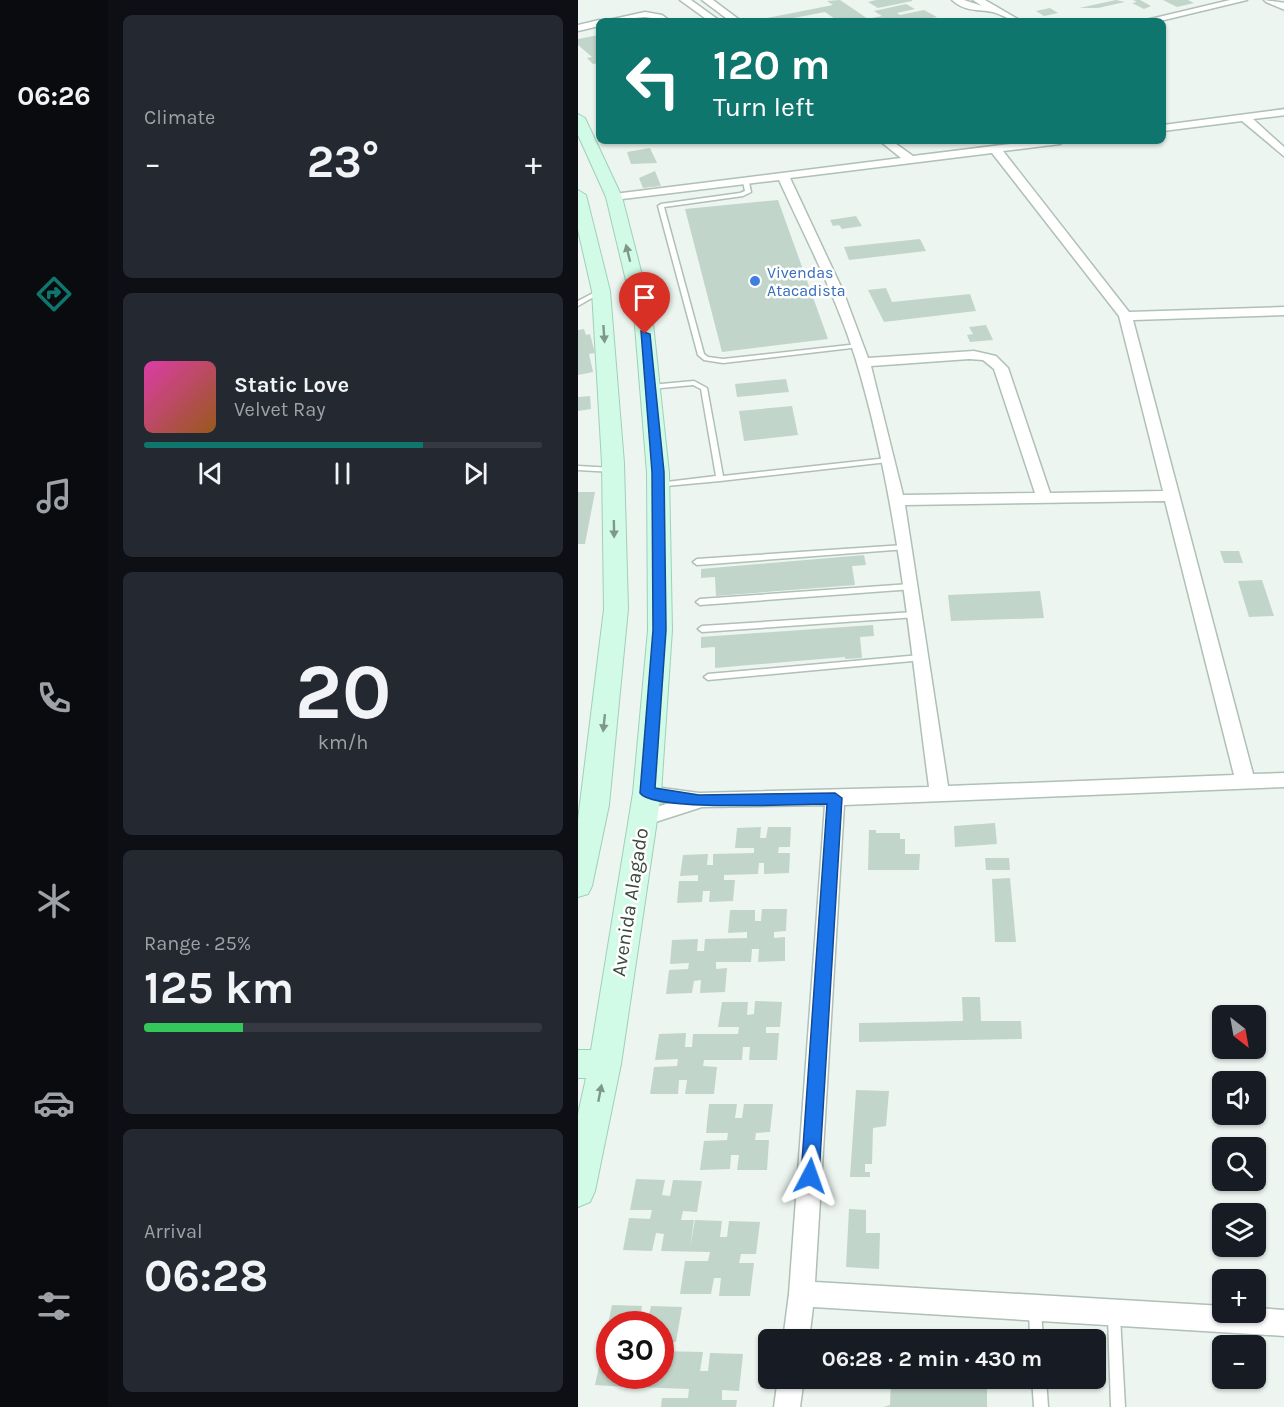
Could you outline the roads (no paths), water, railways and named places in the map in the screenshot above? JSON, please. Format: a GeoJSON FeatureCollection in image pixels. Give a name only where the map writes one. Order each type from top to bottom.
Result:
{"type":"FeatureCollection","features":[{"type":"Feature","properties":{"kind":"main road","name":"Avenida Alagado"},"geometry":{"type":"LineString","coordinates":[[578,1191],[592,1064],[647,793],[660,630],[658,485],[643,314],[614,197],[580,124]]}},
{"type":"Feature","properties":{"kind":"main road"},"geometry":{"type":"LineString","coordinates":[[578,886],[587,805],[616,609],[613,470],[602,291],[579,200]]}},
{"type":"Feature","properties":{"kind":"street"},"geometry":{"type":"LineString","coordinates":[[685,0],[711,18]]}},
{"type":"Feature","properties":{"kind":"street"},"geometry":{"type":"LineString","coordinates":[[707,0],[732,18]]}},
{"type":"Feature","properties":{"kind":"street"},"geometry":{"type":"LineString","coordinates":[[957,0],[969,7],[998,11]]}},
{"type":"Feature","properties":{"kind":"street"},"geometry":{"type":"LineString","coordinates":[[978,0],[1011,18]]}},
{"type":"Feature","properties":{"kind":"street"},"geometry":{"type":"LineString","coordinates":[[995,0],[1023,18]]}},
{"type":"Feature","properties":{"kind":"street"},"geometry":{"type":"LineString","coordinates":[[1161,18],[1242,0]]}},
{"type":"Feature","properties":{"kind":"street"},"geometry":{"type":"LineString","coordinates":[[1269,0],[1284,7]]}},
{"type":"Feature","properties":{"kind":"street"},"geometry":{"type":"LineString","coordinates":[[626,18],[642,15],[654,15],[660,18]]}},
{"type":"Feature","properties":{"kind":"street"},"geometry":{"type":"LineString","coordinates":[[578,28],[596,24]]}},
{"type":"Feature","properties":{"kind":"street"},"geometry":{"type":"LineString","coordinates":[[1166,128],[1284,112]]}},
{"type":"Feature","properties":{"kind":"street"},"geometry":{"type":"LineString","coordinates":[[1244,117],[1284,154]]}},
{"type":"Feature","properties":{"kind":"street"},"geometry":{"type":"LineString","coordinates":[[889,144],[913,161]]}},
{"type":"Feature","properties":{"kind":"street"},"geometry":{"type":"LineString","coordinates":[[614,197],[659,199],[746,182],[1036,144]]}},
{"type":"Feature","properties":{"kind":"street"},"geometry":{"type":"LineString","coordinates":[[995,149],[1125,316],[1245,781]]}},
{"type":"Feature","properties":{"kind":"street"},"geometry":{"type":"LineString","coordinates":[[784,177],[858,346],[888,460],[898,500],[939,793]]}},
{"type":"Feature","properties":{"kind":"street"},"geometry":{"type":"LineString","coordinates":[[1125,316],[1284,311]]}},
{"type":"Feature","properties":{"kind":"street"},"geometry":{"type":"LineString","coordinates":[[863,362],[969,355],[984,356],[994,360],[1001,368],[1044,497]]}},
{"type":"Feature","properties":{"kind":"street"},"geometry":{"type":"LineString","coordinates":[[898,500],[1170,496]]}},
{"type":"Feature","properties":{"kind":"street"},"geometry":{"type":"LineString","coordinates":[[647,793],[699,801],[835,798],[1284,780]]}},
{"type":"Feature","properties":{"kind":"street"},"geometry":{"type":"LineString","coordinates":[[797,1329],[802,1294],[835,798]]}},
{"type":"Feature","properties":{"kind":"street"},"geometry":{"type":"LineString","coordinates":[[643,819],[699,801]]}},
{"type":"Feature","properties":{"kind":"street"},"geometry":{"type":"LineString","coordinates":[[802,1294],[1284,1323]]}},
{"type":"Feature","properties":{"kind":"street"},"geometry":{"type":"LineString","coordinates":[[786,1407],[789,1389]]}},
{"type":"Feature","properties":{"kind":"lane"},"geometry":{"type":"LineString","coordinates":[[659,199],[701,355],[706,359],[723,361],[858,346]]}},
{"type":"Feature","properties":{"kind":"lane"},"geometry":{"type":"LineString","coordinates":[[578,304],[602,291]]}},
{"type":"Feature","properties":{"kind":"lane"},"geometry":{"type":"LineString","coordinates":[[650,387],[694,383],[704,388],[720,479]]}},
{"type":"Feature","properties":{"kind":"lane"},"geometry":{"type":"LineString","coordinates":[[658,485],[888,460]]}},
{"type":"Feature","properties":{"kind":"lane"},"geometry":{"type":"LineString","coordinates":[[578,468],[613,470]]}},
{"type":"Feature","properties":{"kind":"lane"},"geometry":{"type":"LineString","coordinates":[[697,562],[904,547]]}},
{"type":"Feature","properties":{"kind":"lane"},"geometry":{"type":"LineString","coordinates":[[700,602],[910,587]]}},
{"type":"Feature","properties":{"kind":"lane"},"geometry":{"type":"LineString","coordinates":[[702,629],[914,615]]}},
{"type":"Feature","properties":{"kind":"lane"},"geometry":{"type":"LineString","coordinates":[[708,677],[920,658]]}},
{"type":"Feature","properties":{"kind":"lane"},"geometry":{"type":"LineString","coordinates":[[1035,1308],[1036,1329]]}},
{"type":"Feature","properties":{"kind":"lane"},"geometry":{"type":"LineString","coordinates":[[1114,1313],[1118,1407]]}},
{"type":"Feature","properties":{"kind":"lane"},"geometry":{"type":"LineString","coordinates":[[1040,1389],[1041,1407]]}},
{"type":"Feature","properties":{"kind":"place","name":"Vivendas Atacadista"},"geometry":{"type":"Point","coordinates":[755,281]}}]}
